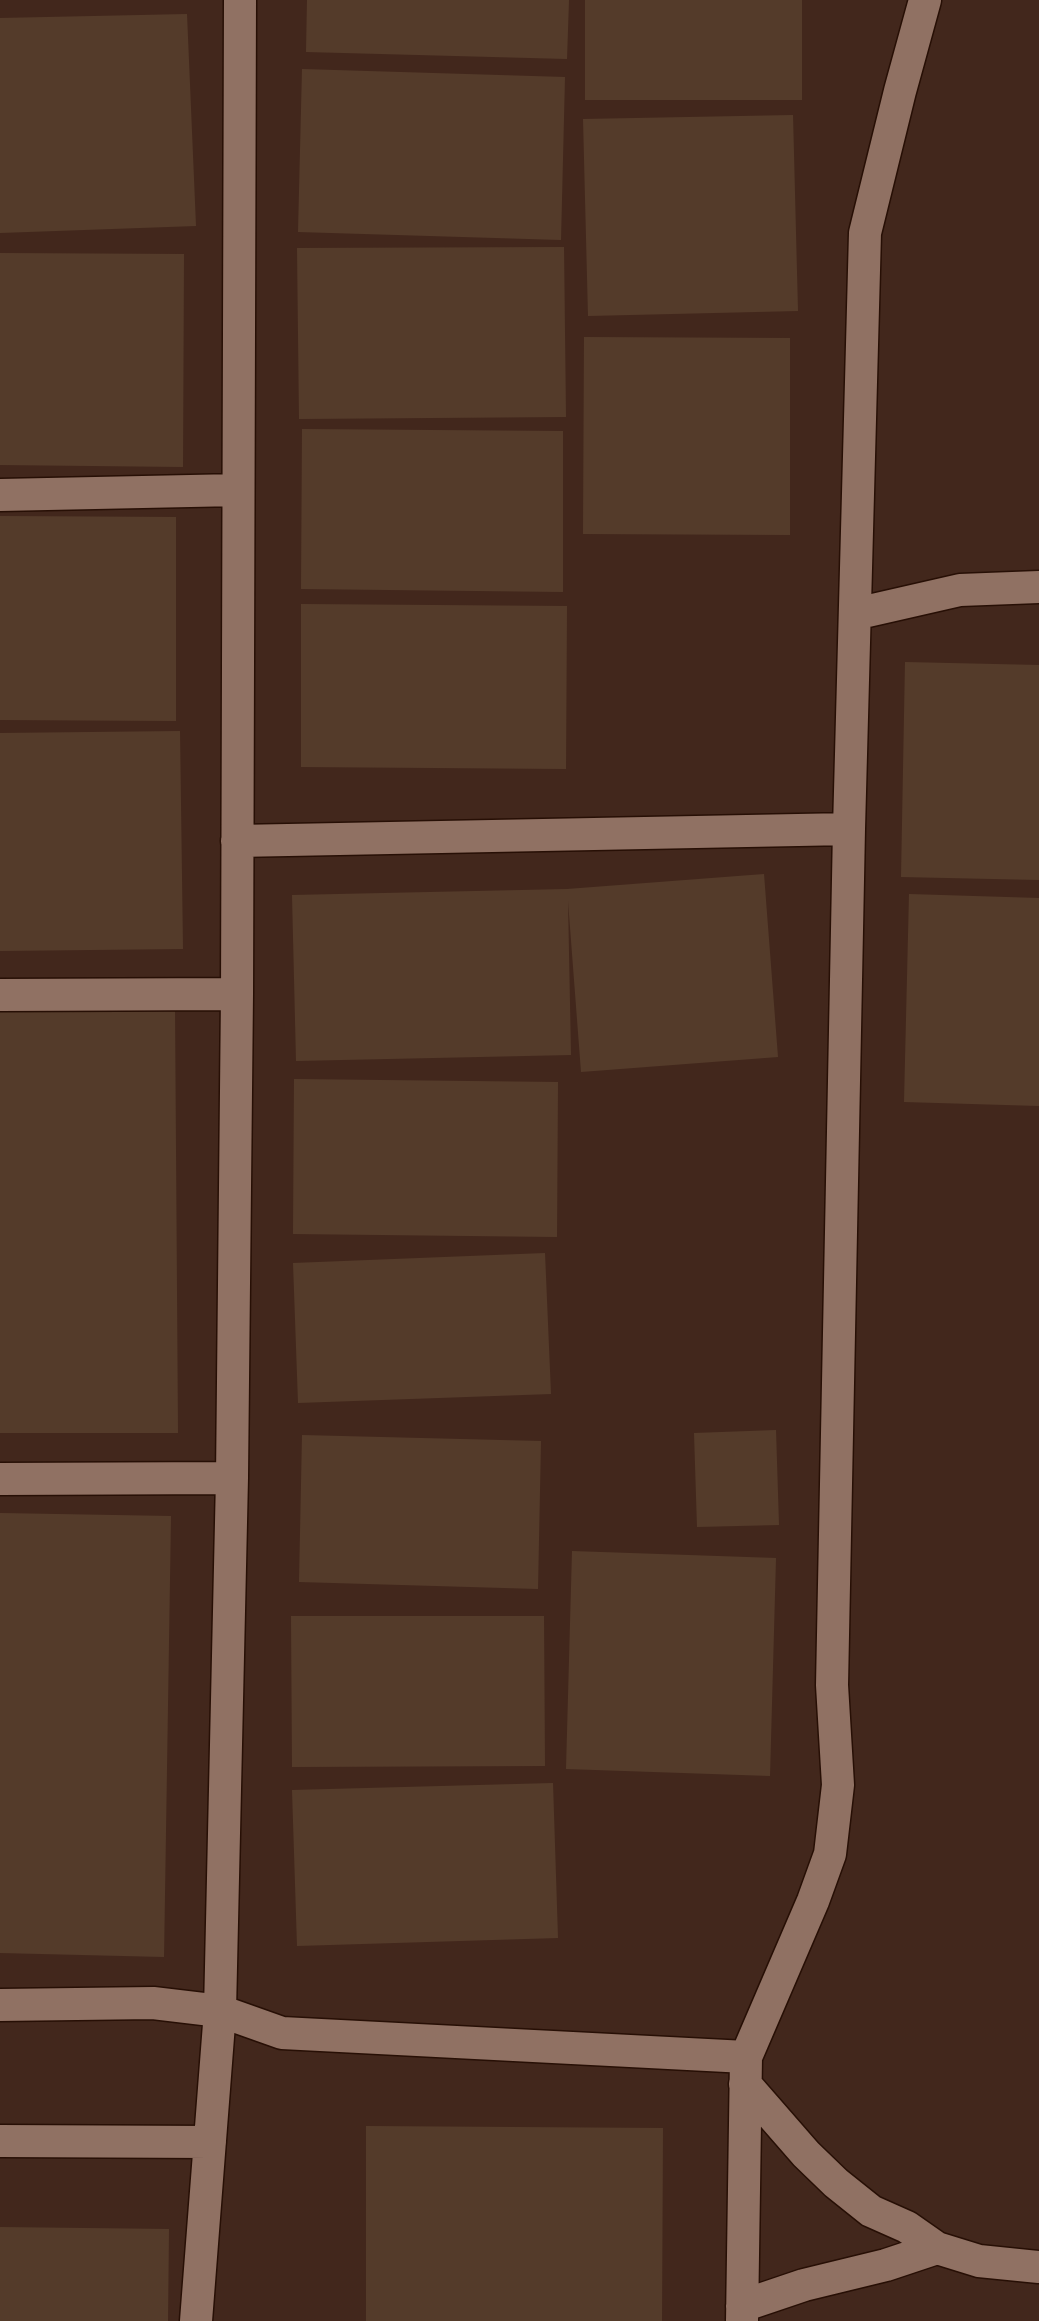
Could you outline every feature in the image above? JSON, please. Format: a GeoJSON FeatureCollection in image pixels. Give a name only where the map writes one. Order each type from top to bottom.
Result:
{"type":"FeatureCollection","features":[{"type":"Feature","properties":{"kind":"street"},"geometry":{"type":"LineString","coordinates":[[196,2321],[220,2011],[232,1478],[237,994],[240,0]]}},
{"type":"Feature","properties":{"kind":"street"},"geometry":{"type":"LineString","coordinates":[[925,0],[865,233],[831,1685],[838,1785],[830,1854],[745,2071],[742,2314],[804,2285],[886,2265],[937,2248]]}},
{"type":"Feature","properties":{"kind":"street"},"geometry":{"type":"LineString","coordinates":[[0,495],[238,490]]}},
{"type":"Feature","properties":{"kind":"street"},"geometry":{"type":"LineString","coordinates":[[855,614],[960,590],[1039,587]]}},
{"type":"Feature","properties":{"kind":"street"},"geometry":{"type":"LineString","coordinates":[[237,841],[849,829]]}},
{"type":"Feature","properties":{"kind":"street"},"geometry":{"type":"LineString","coordinates":[[0,995],[237,994]]}},
{"type":"Feature","properties":{"kind":"street"},"geometry":{"type":"LineString","coordinates":[[0,1479],[232,1478]]}},
{"type":"Feature","properties":{"kind":"street"},"geometry":{"type":"LineString","coordinates":[[0,2005],[153,2003],[220,2011],[282,2032],[745,2071],[806,2154],[871,2211],[907,2227],[937,2248],[979,2261],[1039,2267]]}},
{"type":"Feature","properties":{"kind":"street"},"geometry":{"type":"LineString","coordinates":[[0,2141],[210,2142]]}},
{"type":"Feature","properties":{"kind":"building"},"geometry":{"type":"Polygon","coordinates":[[[307,0],[569,0],[567,59],[306,52],[307,0]]]}},
{"type":"Feature","properties":{"kind":"building"},"geometry":{"type":"Polygon","coordinates":[[[585,0],[802,0],[802,100],[585,100],[585,0]]]}},
{"type":"Feature","properties":{"kind":"building"},"geometry":{"type":"Polygon","coordinates":[[[187,14],[196,226],[0,233],[0,18],[187,14]]]}},
{"type":"Feature","properties":{"kind":"building"},"geometry":{"type":"Polygon","coordinates":[[[302,69],[565,77],[561,240],[298,232],[302,69]]]}},
{"type":"Feature","properties":{"kind":"building"},"geometry":{"type":"Polygon","coordinates":[[[793,115],[798,311],[588,316],[583,119],[793,115]]]}},
{"type":"Feature","properties":{"kind":"building"},"geometry":{"type":"Polygon","coordinates":[[[564,247],[566,417],[299,419],[297,248],[564,247]]]}},
{"type":"Feature","properties":{"kind":"building"},"geometry":{"type":"Polygon","coordinates":[[[0,253],[184,254],[183,467],[0,465],[0,253]]]}},
{"type":"Feature","properties":{"kind":"building"},"geometry":{"type":"Polygon","coordinates":[[[584,337],[790,338],[790,535],[583,534],[584,337]]]}},
{"type":"Feature","properties":{"kind":"building"},"geometry":{"type":"Polygon","coordinates":[[[302,429],[563,431],[563,592],[301,589],[302,429]]]}},
{"type":"Feature","properties":{"kind":"building"},"geometry":{"type":"Polygon","coordinates":[[[0,516],[176,517],[176,721],[0,720],[0,516]]]}},
{"type":"Feature","properties":{"kind":"building"},"geometry":{"type":"Polygon","coordinates":[[[301,604],[567,606],[566,769],[301,767],[301,604]]]}},
{"type":"Feature","properties":{"kind":"building"},"geometry":{"type":"Polygon","coordinates":[[[905,662],[1039,665],[1039,880],[901,877],[905,662]]]}},
{"type":"Feature","properties":{"kind":"building"},"geometry":{"type":"Polygon","coordinates":[[[180,731],[183,949],[0,951],[0,733],[180,731]]]}},
{"type":"Feature","properties":{"kind":"building"},"geometry":{"type":"Polygon","coordinates":[[[764,874],[778,1057],[581,1072],[568,901],[571,1055],[296,1061],[292,895],[567,889],[764,874]]]}},
{"type":"Feature","properties":{"kind":"building"},"geometry":{"type":"Polygon","coordinates":[[[909,894],[1039,898],[1039,1106],[904,1102],[909,894]]]}},
{"type":"Feature","properties":{"kind":"building"},"geometry":{"type":"Polygon","coordinates":[[[0,1008],[175,1008],[178,1433],[0,1433],[0,1008]]]}},
{"type":"Feature","properties":{"kind":"building"},"geometry":{"type":"Polygon","coordinates":[[[294,1079],[558,1082],[557,1237],[293,1234],[294,1079]]]}},
{"type":"Feature","properties":{"kind":"building"},"geometry":{"type":"Polygon","coordinates":[[[545,1253],[551,1394],[298,1403],[293,1263],[545,1253]]]}},
{"type":"Feature","properties":{"kind":"building"},"geometry":{"type":"Polygon","coordinates":[[[776,1430],[779,1525],[697,1527],[694,1433],[776,1430]]]}},
{"type":"Feature","properties":{"kind":"building"},"geometry":{"type":"Polygon","coordinates":[[[302,1435],[541,1441],[538,1589],[299,1582],[302,1435]]]}},
{"type":"Feature","properties":{"kind":"building"},"geometry":{"type":"Polygon","coordinates":[[[0,1513],[171,1516],[164,1957],[0,1953],[0,1513]]]}},
{"type":"Feature","properties":{"kind":"building"},"geometry":{"type":"Polygon","coordinates":[[[572,1551],[776,1558],[770,1776],[566,1769],[572,1551]]]}},
{"type":"Feature","properties":{"kind":"building"},"geometry":{"type":"Polygon","coordinates":[[[291,1616],[544,1616],[545,1766],[292,1767],[291,1616]]]}},
{"type":"Feature","properties":{"kind":"building"},"geometry":{"type":"Polygon","coordinates":[[[553,1783],[558,1938],[297,1946],[292,1790],[553,1783]]]}},
{"type":"Feature","properties":{"kind":"building"},"geometry":{"type":"Polygon","coordinates":[[[366,2126],[663,2128],[662,2321],[366,2321],[366,2126]]]}},
{"type":"Feature","properties":{"kind":"building"},"geometry":{"type":"Polygon","coordinates":[[[0,2227],[169,2229],[168,2321],[0,2321],[0,2227]]]}}]}
